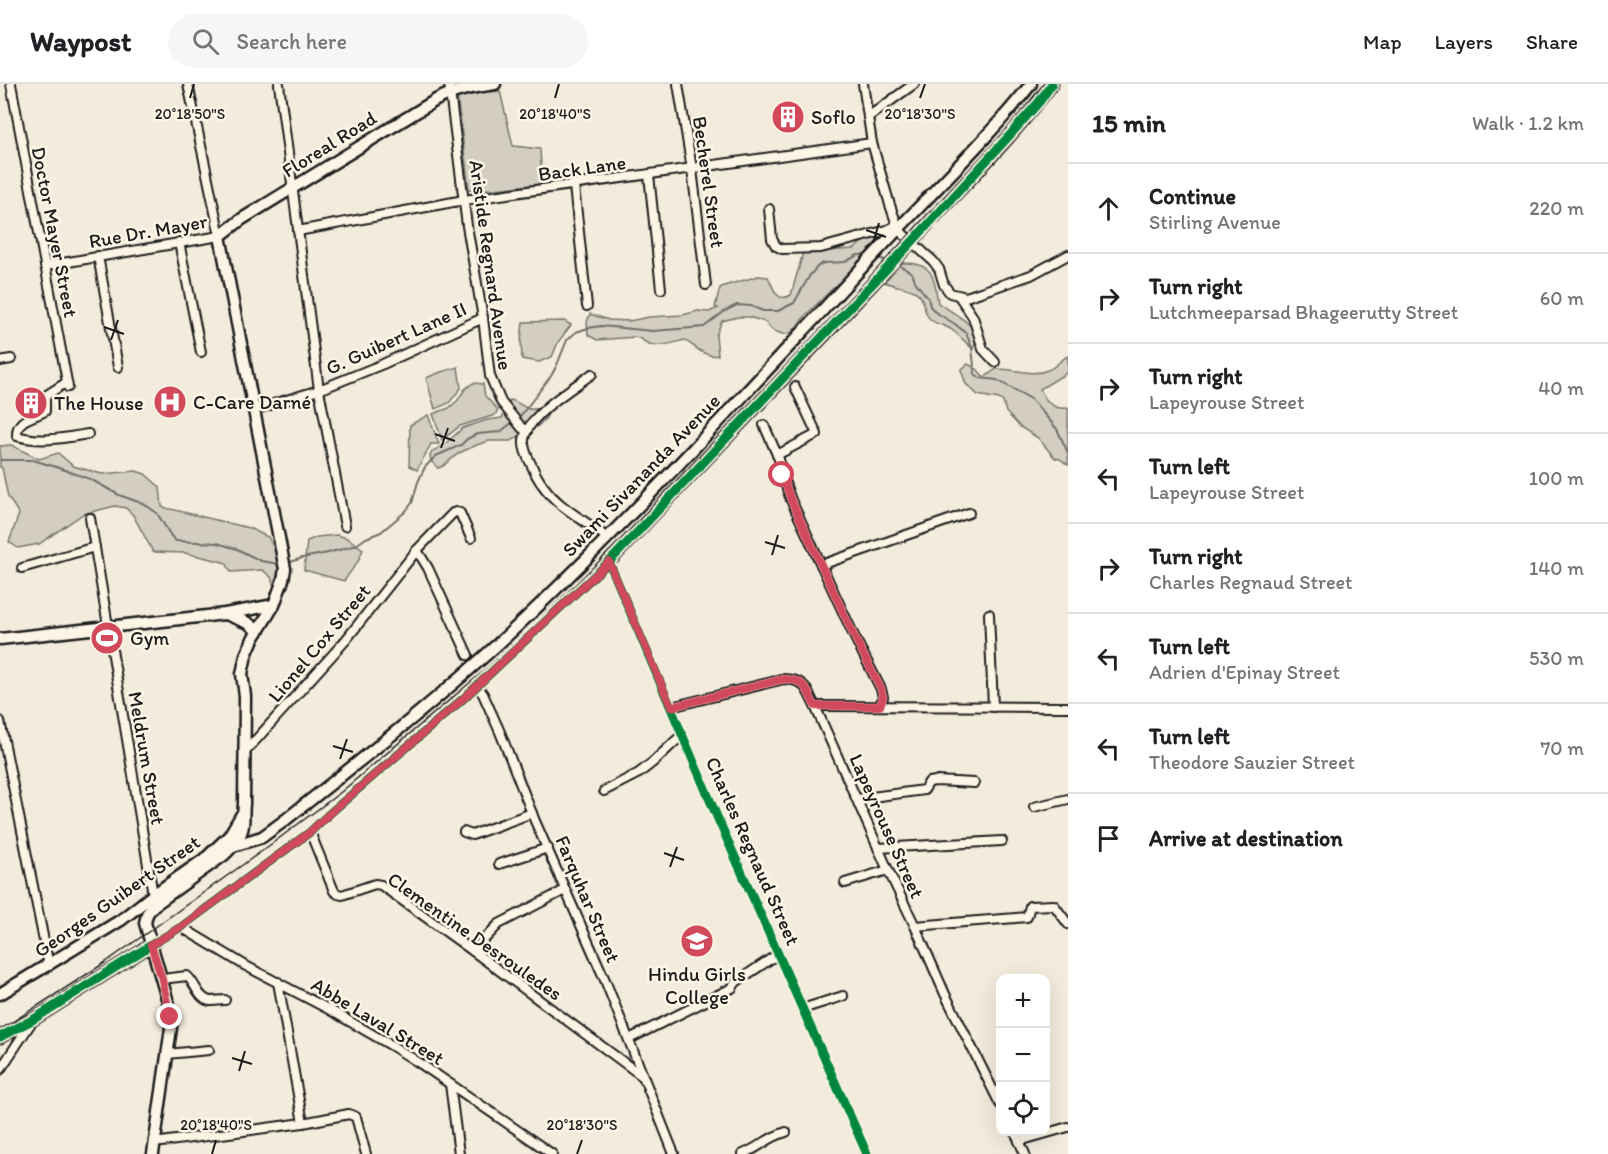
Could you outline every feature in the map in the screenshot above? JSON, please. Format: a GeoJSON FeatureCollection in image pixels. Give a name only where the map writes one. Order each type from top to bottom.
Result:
{"type":"FeatureCollection","features":[{"type":"Feature","properties":{"kind":"street","name":"Doctor Mayer Street"},"geometry":{"type":"LineString","coordinates":[[11,84],[68,384],[45,396],[45,411],[21,422],[16,429],[17,436],[57,440],[88,434]]}},
{"type":"Feature","properties":{"kind":"street"},"geometry":{"type":"LineString","coordinates":[[188,84],[220,236]]}},
{"type":"Feature","properties":{"kind":"street"},"geometry":{"type":"LineString","coordinates":[[279,84],[319,390],[345,526]]}},
{"type":"Feature","properties":{"kind":"street","name":"Floreal Road"},"geometry":{"type":"LineString","coordinates":[[220,236],[242,219],[396,124],[449,88],[495,84]]}},
{"type":"Feature","properties":{"kind":"street","name":"Becherel Street"},"geometry":{"type":"LineString","coordinates":[[678,84],[692,169],[706,285]]}},
{"type":"Feature","properties":{"kind":"street"},"geometry":{"type":"LineString","coordinates":[[864,84],[872,143],[898,226],[909,245],[933,261],[950,293],[966,297],[1031,274],[1068,255]]}},
{"type":"Feature","properties":{"kind":"street"},"geometry":{"type":"LineString","coordinates":[[868,117],[914,84]]}},
{"type":"Feature","properties":{"kind":"street","name":"Swami Sivananda Avenue"},"geometry":{"type":"LineString","coordinates":[[206,858],[223,849],[262,837],[284,821],[454,683],[538,606],[608,538],[745,394],[898,226],[1013,108],[1031,84]]}},
{"type":"Feature","properties":{"kind":"street"},"geometry":{"type":"LineString","coordinates":[[0,1037],[181,927],[310,832],[477,686],[609,562],[909,245],[1010,135],[1052,84]]}},
{"type":"Feature","properties":{"kind":"street","name":"Aristide Regnard Avenue"},"geometry":{"type":"LineString","coordinates":[[449,88],[490,376],[501,402],[524,429]]}},
{"type":"Feature","properties":{"kind":"street","name":"Back Lane"},"geometry":{"type":"LineString","coordinates":[[298,231],[464,200],[872,143]]}},
{"type":"Feature","properties":{"kind":"street"},"geometry":{"type":"LineString","coordinates":[[649,175],[661,289]]}},
{"type":"Feature","properties":{"kind":"street"},"geometry":{"type":"LineString","coordinates":[[573,186],[587,306]]}},
{"type":"Feature","properties":{"kind":"street"},"geometry":{"type":"LineString","coordinates":[[769,209],[772,239],[776,246],[782,249],[821,248],[898,226]]}},
{"type":"Feature","properties":{"kind":"street","name":"Rue Dr. Mayer"},"geometry":{"type":"LineString","coordinates":[[45,266],[220,236]]}},
{"type":"Feature","properties":{"kind":"street","name":"Georges Guibert Street"},"geometry":{"type":"LineString","coordinates":[[151,945],[145,918],[153,906],[216,862],[234,845],[243,826],[245,696],[242,674],[246,655],[274,605],[285,569],[220,236]]}},
{"type":"Feature","properties":{"kind":"street"},"geometry":{"type":"LineString","coordinates":[[179,242],[201,352]]}},
{"type":"Feature","properties":{"kind":"street"},"geometry":{"type":"LineString","coordinates":[[98,256],[118,367]]}},
{"type":"Feature","properties":{"kind":"street"},"geometry":{"type":"LineString","coordinates":[[959,296],[973,317],[983,349],[995,362]]}},
{"type":"Feature","properties":{"kind":"street","name":"G. Guibert Lane II"},"geometry":{"type":"LineString","coordinates":[[254,410],[319,390],[393,360],[483,318]]}},
{"type":"Feature","properties":{"kind":"street"},"geometry":{"type":"LineString","coordinates":[[0,361],[11,359]]}},
{"type":"Feature","properties":{"kind":"street"},"geometry":{"type":"LineString","coordinates":[[592,374],[557,398],[524,429],[524,440],[525,450],[534,471],[547,490],[558,502],[608,538]]}},
{"type":"Feature","properties":{"kind":"street"},"geometry":{"type":"LineString","coordinates":[[777,456],[817,434],[795,387]]}},
{"type":"Feature","properties":{"kind":"street"},"geometry":{"type":"LineString","coordinates":[[764,425],[791,500],[881,689],[883,697],[880,706]]}},
{"type":"Feature","properties":{"kind":"street","name":"Lionel Cox Street"},"geometry":{"type":"LineString","coordinates":[[243,754],[345,641],[417,550],[456,512],[460,513],[471,538]]}},
{"type":"Feature","properties":{"kind":"street"},"geometry":{"type":"LineString","coordinates":[[821,565],[969,513]]}},
{"type":"Feature","properties":{"kind":"street","name":"Meldrum Street"},"geometry":{"type":"LineString","coordinates":[[90,518],[153,895]]}},
{"type":"Feature","properties":{"kind":"street"},"geometry":{"type":"LineString","coordinates":[[22,568],[95,547]]}},
{"type":"Feature","properties":{"kind":"street"},"geometry":{"type":"LineString","coordinates":[[417,550],[428,568],[468,655]]}},
{"type":"Feature","properties":{"kind":"street","name":"Charles Regnaud Street"},"geometry":{"type":"LineString","coordinates":[[609,562],[718,819],[867,1154]]}},
{"type":"Feature","properties":{"kind":"street"},"geometry":{"type":"LineString","coordinates":[[0,639],[225,614],[274,605]]}},
{"type":"Feature","properties":{"kind":"street"},"geometry":{"type":"LineString","coordinates":[[225,614],[248,623],[258,631]]}},
{"type":"Feature","properties":{"kind":"street"},"geometry":{"type":"LineString","coordinates":[[989,614],[993,707]]}},
{"type":"Feature","properties":{"kind":"street","name":"Lapeyrouse Street"},"geometry":{"type":"LineString","coordinates":[[671,707],[784,679],[799,681],[803,685],[815,706],[945,994],[996,1096]]}},
{"type":"Feature","properties":{"kind":"street","name":"Farquhar Street"},"geometry":{"type":"LineString","coordinates":[[477,686],[500,732],[532,813],[629,1039],[674,1154]]}},
{"type":"Feature","properties":{"kind":"street"},"geometry":{"type":"LineString","coordinates":[[815,706],[1068,707]]}},
{"type":"Feature","properties":{"kind":"street"},"geometry":{"type":"LineString","coordinates":[[0,721],[49,966]]}},
{"type":"Feature","properties":{"kind":"street"},"geometry":{"type":"LineString","coordinates":[[604,791],[639,773],[682,735]]}},
{"type":"Feature","properties":{"kind":"street"},"geometry":{"type":"LineString","coordinates":[[857,799],[924,790],[929,782],[936,781],[974,783]]}},
{"type":"Feature","properties":{"kind":"street"},"geometry":{"type":"LineString","coordinates":[[1034,807],[1068,799]]}},
{"type":"Feature","properties":{"kind":"street"},"geometry":{"type":"LineString","coordinates":[[464,832],[472,835],[532,813]]}},
{"type":"Feature","properties":{"kind":"street","name":"Georges Guibert Street"},"geometry":{"type":"LineString","coordinates":[[0,994],[121,920],[206,858],[229,836],[243,814]]}},
{"type":"Feature","properties":{"kind":"street"},"geometry":{"type":"LineString","coordinates":[[243,826],[246,833],[254,840]]}},
{"type":"Feature","properties":{"kind":"street","name":"Clementine Desrouledes"},"geometry":{"type":"LineString","coordinates":[[310,832],[334,891],[338,894],[342,895],[375,884],[381,885],[643,1077]]}},
{"type":"Feature","properties":{"kind":"street"},"geometry":{"type":"LineString","coordinates":[[878,848],[1002,842]]}},
{"type":"Feature","properties":{"kind":"street"},"geometry":{"type":"LineString","coordinates":[[499,864],[548,848]]}},
{"type":"Feature","properties":{"kind":"street"},"geometry":{"type":"LineString","coordinates":[[845,883],[888,870]]}},
{"type":"Feature","properties":{"kind":"street"},"geometry":{"type":"LineString","coordinates":[[472,951],[499,924],[565,890]]}},
{"type":"Feature","properties":{"kind":"street"},"geometry":{"type":"LineString","coordinates":[[915,926],[1027,917],[1030,906],[1053,904],[1068,924]]}},
{"type":"Feature","properties":{"kind":"street","name":"Abbe Laval Street"},"geometry":{"type":"LineString","coordinates":[[181,927],[246,966],[379,1038],[552,1154]]}},
{"type":"Feature","properties":{"kind":"street"},"geometry":{"type":"LineString","coordinates":[[151,945],[162,979],[170,1017],[170,1038],[153,1149],[349,1114],[356,1117],[366,1154]]}},
{"type":"Feature","properties":{"kind":"street"},"geometry":{"type":"LineString","coordinates":[[629,1039],[732,988],[736,981],[778,954]]}},
{"type":"Feature","properties":{"kind":"street"},"geometry":{"type":"LineString","coordinates":[[162,979],[187,976],[191,978],[205,999],[225,1000]]}},
{"type":"Feature","properties":{"kind":"street"},"geometry":{"type":"LineString","coordinates":[[278,982],[303,1123]]}},
{"type":"Feature","properties":{"kind":"street"},"geometry":{"type":"LineString","coordinates":[[802,1009],[843,996]]}},
{"type":"Feature","properties":{"kind":"street"},"geometry":{"type":"LineString","coordinates":[[0,1070],[33,1019]]}},
{"type":"Feature","properties":{"kind":"street"},"geometry":{"type":"LineString","coordinates":[[167,1054],[209,1050]]}},
{"type":"Feature","properties":{"kind":"street"},"geometry":{"type":"LineString","coordinates":[[450,1084],[459,1154]]}},
{"type":"Feature","properties":{"kind":"street"},"geometry":{"type":"LineString","coordinates":[[1019,1140],[1068,1126]]}},
{"type":"Feature","properties":{"kind":"street"},"geometry":{"type":"LineString","coordinates":[[743,1154],[773,1135],[786,1132]]}},
{"type":"Feature","properties":{"kind":"street"},"geometry":{"type":"LineString","coordinates":[[1017,1136],[1025,1154]]}},
{"type":"Feature","properties":{"kind":"shaded area"},"geometry":{"type":"Polygon","coordinates":[[[500,91],[513,146],[540,149],[542,184],[487,190],[469,189],[457,95],[500,91]]]}},
{"type":"Feature","properties":{"kind":"shaded area"},"geometry":{"type":"Polygon","coordinates":[[[884,237],[843,282],[833,288],[788,334],[772,330],[765,322],[749,317],[722,321],[716,335],[718,355],[714,356],[701,351],[685,340],[658,345],[649,344],[635,337],[597,340],[588,335],[587,322],[590,314],[609,320],[629,321],[683,315],[698,311],[709,312],[718,308],[715,307],[720,288],[758,276],[768,277],[776,294],[782,298],[786,297],[791,295],[803,253],[854,249],[862,242],[884,237]]]}},
{"type":"Feature","properties":{"kind":"shaded area"},"geometry":{"type":"Polygon","coordinates":[[[903,263],[921,265],[931,273],[938,303],[971,326],[978,336],[973,349],[950,328],[928,317],[921,298],[916,292],[885,282],[884,279],[893,267],[903,263]]]}},
{"type":"Feature","properties":{"kind":"shaded area"},"geometry":{"type":"Polygon","coordinates":[[[564,321],[571,325],[558,342],[552,357],[539,362],[522,359],[523,322],[564,321]]]}},
{"type":"Feature","properties":{"kind":"shaded area"},"geometry":{"type":"Polygon","coordinates":[[[1068,356],[1068,372],[1040,389],[1051,404],[1058,408],[1068,408],[1068,465],[1055,458],[1038,438],[1020,427],[1006,412],[1003,402],[999,399],[978,395],[966,384],[961,370],[968,364],[984,377],[996,369],[1042,372],[1051,369],[1068,356]]]}},
{"type":"Feature","properties":{"kind":"shaded area"},"geometry":{"type":"Polygon","coordinates":[[[458,367],[461,388],[449,403],[435,409],[426,378],[458,367]]]}},
{"type":"Feature","properties":{"kind":"shaded area"},"geometry":{"type":"Polygon","coordinates":[[[473,383],[483,384],[485,396],[498,410],[495,415],[460,426],[442,440],[433,414],[449,408],[473,383]]]}},
{"type":"Feature","properties":{"kind":"shaded area"},"geometry":{"type":"Polygon","coordinates":[[[510,400],[530,409],[550,401],[553,405],[546,418],[537,427],[531,426],[515,439],[479,444],[459,453],[438,468],[431,461],[432,452],[463,428],[502,418],[510,400]]]}},
{"type":"Feature","properties":{"kind":"shaded area"},"geometry":{"type":"Polygon","coordinates":[[[428,415],[439,444],[431,444],[417,470],[409,466],[410,425],[428,415]]]}},
{"type":"Feature","properties":{"kind":"shaded area"},"geometry":{"type":"Polygon","coordinates":[[[11,445],[39,459],[58,453],[73,466],[102,474],[136,471],[145,474],[160,487],[162,507],[249,528],[268,537],[283,564],[280,584],[273,584],[271,577],[262,570],[231,572],[226,563],[216,560],[185,553],[153,552],[133,515],[126,508],[115,506],[83,514],[39,544],[18,548],[9,542],[19,514],[8,497],[0,467],[0,446],[11,445]]]}},
{"type":"Feature","properties":{"kind":"shaded area"},"geometry":{"type":"Polygon","coordinates":[[[337,535],[347,538],[363,549],[359,560],[344,581],[304,570],[307,541],[317,537],[337,535]]]}},
{"type":"Feature","properties":{"kind":"waterway"},"geometry":{"type":"LineString","coordinates":[[518,419],[551,376],[567,340],[576,332],[601,326],[653,331],[704,327],[737,305],[751,306],[763,311],[778,311],[794,303],[810,275],[818,266],[824,263],[845,262],[858,255],[869,255]]}},
{"type":"Feature","properties":{"kind":"waterway"},"geometry":{"type":"LineString","coordinates":[[877,258],[889,261]]}},
{"type":"Feature","properties":{"kind":"waterway"},"geometry":{"type":"LineString","coordinates":[[897,264],[912,273],[935,312],[966,333],[972,348],[975,374],[980,378],[997,380],[1031,399],[1057,429],[1068,453]]}},
{"type":"Feature","properties":{"kind":"waterway"},"geometry":{"type":"LineString","coordinates":[[288,563],[356,545],[381,532],[412,503],[425,467],[436,456],[461,445],[477,434],[500,432],[513,422]]}},
{"type":"Feature","properties":{"kind":"waterway"},"geometry":{"type":"LineString","coordinates":[[0,460],[33,460],[90,479],[119,495],[144,504],[157,513],[176,541],[217,543],[237,549],[261,561],[279,564]]}},
{"type":"Feature","properties":{"kind":"tram line"},"geometry":{"type":"LineString","coordinates":[[0,1030],[106,962],[262,851],[341,792],[485,670],[621,540],[873,274],[1019,116],[1044,84]]}},
{"type":"Feature","properties":{"kind":"cycle path"},"geometry":{"type":"LineString","coordinates":[[0,1037],[34,1019],[181,927],[310,832],[463,699],[609,562],[912,242],[1010,135],[1052,84]]}},
{"type":"Feature","properties":{"kind":"cycle path"},"geometry":{"type":"LineString","coordinates":[[609,562],[718,819],[867,1154]]}},
{"type":"Feature","properties":{"kind":"place","name":"Soflo"},"geometry":{"type":"Point","coordinates":[788,117]}},
{"type":"Feature","properties":{"kind":"place","name":"C-Care Darné"},"geometry":{"type":"Point","coordinates":[170,402]}},
{"type":"Feature","properties":{"kind":"place","name":"The House"},"geometry":{"type":"Point","coordinates":[31,403]}},
{"type":"Feature","properties":{"kind":"place","name":"Gym"},"geometry":{"type":"Point","coordinates":[107,638]}},
{"type":"Feature","properties":{"kind":"place","name":"Hindu Girls College"},"geometry":{"type":"Point","coordinates":[697,941]}},
{"type":"Feature","properties":{"kind":"route"},"geometry":{"type":"LineString","coordinates":[[170,1017],[162,979],[151,945],[181,927],[310,832],[463,699],[609,562],[671,707],[784,679],[799,681],[815,706],[880,706],[883,697],[881,689],[791,500],[782,475]]}}]}
